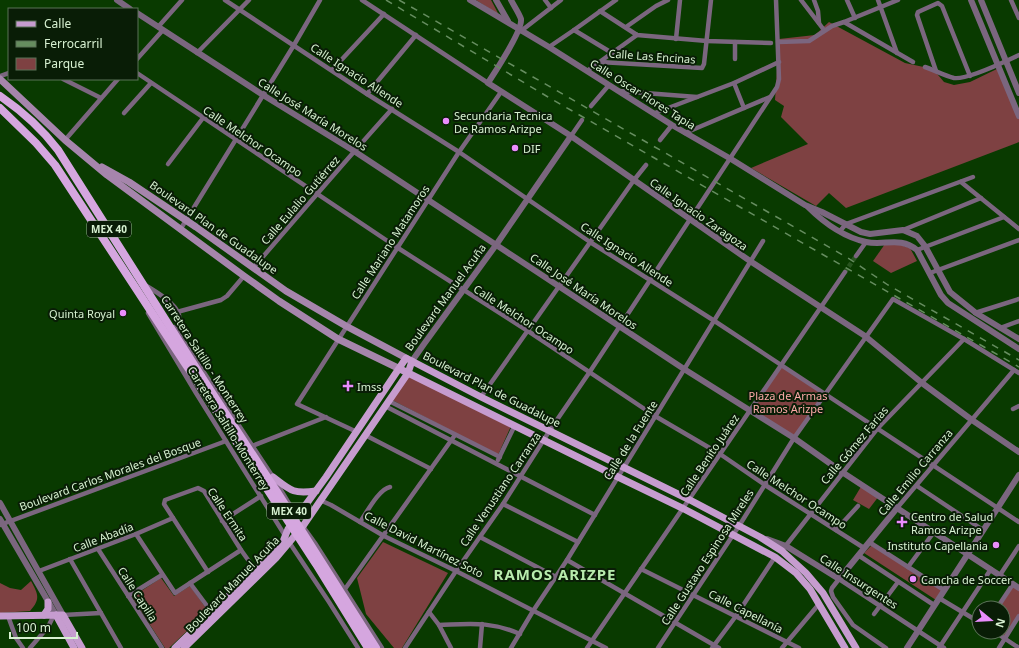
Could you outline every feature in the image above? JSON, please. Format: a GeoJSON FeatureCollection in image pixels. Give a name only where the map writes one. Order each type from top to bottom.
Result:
{"type":"FeatureCollection","features":[{"type":"Feature","properties":{"kind":"highway"},"geometry":{"type":"LineString","coordinates":[[0,91],[14,106]]}},
{"type":"Feature","properties":{"kind":"highway","name":"Carretera Saltillo - Monterrey"},"geometry":{"type":"LineString","coordinates":[[0,96],[36,125],[58,150],[164,316],[198,376],[368,648]]}},
{"type":"Feature","properties":{"kind":"highway","name":"Carretera Saltillo - Monterrey"},"geometry":{"type":"LineString","coordinates":[[0,108],[36,143],[55,165],[142,296],[286,505],[376,648]]}},
{"type":"Feature","properties":{"kind":"main road","name":"Boulevard Plan de Guadalupe"},"geometry":{"type":"LineString","coordinates":[[0,79],[65,140],[123,188],[279,301],[338,339],[515,425],[618,478],[684,509],[775,557],[796,573],[810,589],[845,648]]}},
{"type":"Feature","properties":{"kind":"main road","name":"Boulevard Plan de Guadalupe"},"geometry":{"type":"LineString","coordinates":[[97,165],[129,182],[254,267],[286,291],[346,326],[481,397],[550,430],[784,548],[823,593],[856,648]]}},
{"type":"Feature","properties":{"kind":"main road","name":"Boulevard Manuel Acuña"},"geometry":{"type":"LineString","coordinates":[[184,648],[257,573],[287,538],[316,491],[400,369],[409,360]]}},
{"type":"Feature","properties":{"kind":"main road","name":"Boulevard Manuel Acuña"},"geometry":{"type":"LineString","coordinates":[[287,538],[303,526],[408,373],[409,360]]}},
{"type":"Feature","properties":{"kind":"main road"},"geometry":{"type":"LineString","coordinates":[[273,478],[289,490],[295,492],[301,493],[316,491]]}},
{"type":"Feature","properties":{"kind":"main road"},"geometry":{"type":"LineString","coordinates":[[44,615],[48,609],[48,602]]}},
{"type":"Feature","properties":{"kind":"main road"},"geometry":{"type":"LineString","coordinates":[[0,616],[58,615]]}},
{"type":"Feature","properties":{"kind":"main road"},"geometry":{"type":"LineString","coordinates":[[58,615],[74,648]]}},
{"type":"Feature","properties":{"kind":"main road"},"geometry":{"type":"LineString","coordinates":[[58,615],[82,648]]}},
{"type":"Feature","properties":{"kind":"main road","name":"Boulevard Manuel Acuña"},"geometry":{"type":"LineString","coordinates":[[175,648],[214,616]]}},
{"type":"Feature","properties":{"kind":"street"},"geometry":{"type":"LineString","coordinates":[[116,0],[128,8]]}},
{"type":"Feature","properties":{"kind":"street"},"geometry":{"type":"LineString","coordinates":[[138,58],[182,0]]}},
{"type":"Feature","properties":{"kind":"street","name":"Calle Ignacio Allende"},"geometry":{"type":"LineString","coordinates":[[225,0],[367,94],[459,152],[590,242],[713,320],[1019,522]]}},
{"type":"Feature","properties":{"kind":"street"},"geometry":{"type":"LineString","coordinates":[[197,53],[250,0]]}},
{"type":"Feature","properties":{"kind":"street"},"geometry":{"type":"LineString","coordinates":[[180,230],[320,0]]}},
{"type":"Feature","properties":{"kind":"street","name":"Calle Ignacio Zaragoza"},"geometry":{"type":"LineString","coordinates":[[362,0],[501,92],[571,136],[750,261],[865,336],[922,383],[1019,452]]}},
{"type":"Feature","properties":{"kind":"street","name":"Calle Oscar Flores Tapia"},"geometry":{"type":"LineString","coordinates":[[470,0],[549,47],[685,133],[731,159],[805,205],[861,232],[870,234],[903,230]]}},
{"type":"Feature","properties":{"kind":"street"},"geometry":{"type":"LineString","coordinates":[[496,0],[509,23]]}},
{"type":"Feature","properties":{"kind":"street"},"geometry":{"type":"LineString","coordinates":[[488,83],[520,30],[520,18],[511,0]]}},
{"type":"Feature","properties":{"kind":"street"},"geometry":{"type":"LineString","coordinates":[[545,0],[551,8]]}},
{"type":"Feature","properties":{"kind":"street"},"geometry":{"type":"LineString","coordinates":[[520,30],[561,0]]}},
{"type":"Feature","properties":{"kind":"street"},"geometry":{"type":"LineString","coordinates":[[549,47],[616,0]]}},
{"type":"Feature","properties":{"kind":"street"},"geometry":{"type":"LineString","coordinates":[[626,27],[656,6],[668,0]]}},
{"type":"Feature","properties":{"kind":"street"},"geometry":{"type":"LineString","coordinates":[[676,39],[680,0]]}},
{"type":"Feature","properties":{"kind":"street"},"geometry":{"type":"LineString","coordinates":[[707,41],[711,0]]}},
{"type":"Feature","properties":{"kind":"street","name":"Calle Venustiano Carranza"},"geometry":{"type":"LineString","coordinates":[[405,648],[503,504],[550,430],[620,328],[779,84],[776,0]]}},
{"type":"Feature","properties":{"kind":"street"},"geometry":{"type":"LineString","coordinates":[[801,0],[824,30]]}},
{"type":"Feature","properties":{"kind":"street"},"geometry":{"type":"LineString","coordinates":[[814,0],[818,11],[819,22]]}},
{"type":"Feature","properties":{"kind":"street"},"geometry":{"type":"LineString","coordinates":[[847,0],[855,18]]}},
{"type":"Feature","properties":{"kind":"street"},"geometry":{"type":"LineString","coordinates":[[878,0],[897,53]]}},
{"type":"Feature","properties":{"kind":"street"},"geometry":{"type":"LineString","coordinates":[[778,42],[810,41],[824,30],[832,26],[881,8],[898,0]]}},
{"type":"Feature","properties":{"kind":"street"},"geometry":{"type":"LineString","coordinates":[[971,0],[1019,116]]}},
{"type":"Feature","properties":{"kind":"street"},"geometry":{"type":"LineString","coordinates":[[981,0],[1018,89],[1008,90]]}},
{"type":"Feature","properties":{"kind":"street"},"geometry":{"type":"LineString","coordinates":[[1011,0],[1019,18]]}},
{"type":"Feature","properties":{"kind":"street"},"geometry":{"type":"LineString","coordinates":[[936,71],[916,15],[918,12],[938,3],[942,6],[970,76]]}},
{"type":"Feature","properties":{"kind":"street"},"geometry":{"type":"LineString","coordinates":[[600,11],[637,35],[707,41],[771,43]]}},
{"type":"Feature","properties":{"kind":"street","name":"Calle José María Morelos"},"geometry":{"type":"LineString","coordinates":[[138,14],[263,95],[354,151],[620,328],[684,370],[794,438],[842,472],[968,553],[1019,588]]}},
{"type":"Feature","properties":{"kind":"street"},"geometry":{"type":"LineString","coordinates":[[332,70],[384,14]]}},
{"type":"Feature","properties":{"kind":"street"},"geometry":{"type":"LineString","coordinates":[[844,22],[914,62]]}},
{"type":"Feature","properties":{"kind":"street"},"geometry":{"type":"LineString","coordinates":[[574,30],[612,53]]}},
{"type":"Feature","properties":{"kind":"street"},"geometry":{"type":"LineString","coordinates":[[367,94],[416,35]]}},
{"type":"Feature","properties":{"kind":"street"},"geometry":{"type":"LineString","coordinates":[[587,71],[637,35]]}},
{"type":"Feature","properties":{"kind":"street","name":"Calle Las Encinas"},"geometry":{"type":"LineString","coordinates":[[600,62],[703,68],[707,41]]}},
{"type":"Feature","properties":{"kind":"street"},"geometry":{"type":"LineString","coordinates":[[735,42],[735,59]]}},
{"type":"Feature","properties":{"kind":"street"},"geometry":{"type":"LineString","coordinates":[[925,67],[956,78],[970,76],[1019,55]]}},
{"type":"Feature","properties":{"kind":"street"},"geometry":{"type":"LineString","coordinates":[[655,113],[734,83],[779,62]]}},
{"type":"Feature","properties":{"kind":"street","name":"Calle Melchor Ocampo"},"geometry":{"type":"LineString","coordinates":[[138,75],[235,141],[589,373],[655,416],[720,454],[765,485],[864,548]]}},
{"type":"Feature","properties":{"kind":"street"},"geometry":{"type":"LineString","coordinates":[[65,80],[101,98]]}},
{"type":"Feature","properties":{"kind":"street"},"geometry":{"type":"LineString","coordinates":[[65,140],[117,80]]}},
{"type":"Feature","properties":{"kind":"street"},"geometry":{"type":"LineString","coordinates":[[124,113],[151,83]]}},
{"type":"Feature","properties":{"kind":"street"},"geometry":{"type":"LineString","coordinates":[[734,83],[744,108]]}},
{"type":"Feature","properties":{"kind":"street"},"geometry":{"type":"LineString","coordinates":[[591,106],[609,85]]}},
{"type":"Feature","properties":{"kind":"street"},"geometry":{"type":"LineString","coordinates":[[619,91],[699,97]]}},
{"type":"Feature","properties":{"kind":"street","name":"Calle Mariano Matamoros"},"geometry":{"type":"LineString","coordinates":[[326,417],[296,404],[459,152],[501,92]]}},
{"type":"Feature","properties":{"kind":"street"},"geometry":{"type":"LineString","coordinates":[[685,133],[770,97]]}},
{"type":"Feature","properties":{"kind":"street","name":"Calle Eulalio Gutiérrez"},"geometry":{"type":"LineString","coordinates":[[254,267],[392,109]]}},
{"type":"Feature","properties":{"kind":"street"},"geometry":{"type":"LineString","coordinates":[[168,164],[203,118]]}},
{"type":"Feature","properties":{"kind":"street","name":"Boulevard Manuel Acuña"},"geometry":{"type":"LineString","coordinates":[[409,360],[424,344],[496,245],[582,120]]}},
{"type":"Feature","properties":{"kind":"street"},"geometry":{"type":"LineString","coordinates":[[660,140],[672,125]]}},
{"type":"Feature","properties":{"kind":"street"},"geometry":{"type":"LineString","coordinates":[[481,397],[646,165]]}},
{"type":"Feature","properties":{"kind":"street"},"geometry":{"type":"LineString","coordinates":[[840,231],[846,224],[961,182],[973,176]]}},
{"type":"Feature","properties":{"kind":"street"},"geometry":{"type":"LineString","coordinates":[[961,182],[1019,229]]}},
{"type":"Feature","properties":{"kind":"street"},"geometry":{"type":"LineString","coordinates":[[903,230],[981,198]]}},
{"type":"Feature","properties":{"kind":"street","name":"Calle Oscar Flores Tapia"},"geometry":{"type":"LineString","coordinates":[[805,205],[819,218],[840,231],[866,242],[904,243],[911,245],[917,250]]}},
{"type":"Feature","properties":{"kind":"street"},"geometry":{"type":"LineString","coordinates":[[1004,217],[917,250],[941,295],[948,303],[1019,349]]}},
{"type":"Feature","properties":{"kind":"street"},"geometry":{"type":"LineString","coordinates":[[903,230],[917,236],[925,246],[950,292],[976,313],[1019,339]]}},
{"type":"Feature","properties":{"kind":"street"},"geometry":{"type":"LineString","coordinates":[[930,273],[1019,240]]}},
{"type":"Feature","properties":{"kind":"street","name":"Calle de la Fuente"},"geometry":{"type":"LineString","coordinates":[[511,648],[618,478],[713,320],[763,241]]}},
{"type":"Feature","properties":{"kind":"street"},"geometry":{"type":"LineString","coordinates":[[856,256],[866,242]]}},
{"type":"Feature","properties":{"kind":"street","name":"Calle Benito Juárez"},"geometry":{"type":"LineString","coordinates":[[588,648],[845,272]]}},
{"type":"Feature","properties":{"kind":"street"},"geometry":{"type":"LineString","coordinates":[[177,312],[221,300],[227,296],[244,276]]}},
{"type":"Feature","properties":{"kind":"street"},"geometry":{"type":"LineString","coordinates":[[141,282],[167,300],[177,312],[179,320],[178,332]]}},
{"type":"Feature","properties":{"kind":"street","name":"Carretera Saltillo-Monterrey"},"geometry":{"type":"LineString","coordinates":[[142,296],[151,320],[260,496],[358,648]]}},
{"type":"Feature","properties":{"kind":"street","name":"Calle Gustavo Espinosa Mireles"},"geometry":{"type":"LineString","coordinates":[[658,648],[765,485],[794,438],[826,395],[891,300],[894,299],[964,340]]}},
{"type":"Feature","properties":{"kind":"street"},"geometry":{"type":"LineString","coordinates":[[968,317],[1019,299]]}},
{"type":"Feature","properties":{"kind":"street","name":"Carretera Saltillo-Monterrey"},"geometry":{"type":"LineString","coordinates":[[164,316],[178,332],[382,648]]}},
{"type":"Feature","properties":{"kind":"street"},"geometry":{"type":"LineString","coordinates":[[1000,328],[1019,321]]}},
{"type":"Feature","properties":{"kind":"street"},"geometry":{"type":"LineString","coordinates":[[964,340],[1019,373]]}},
{"type":"Feature","properties":{"kind":"street","name":"Calle Gómez Farías"},"geometry":{"type":"LineString","coordinates":[[784,548],[877,429],[964,340]]}},
{"type":"Feature","properties":{"kind":"street","name":"Calle Emilio Carranza"},"geometry":{"type":"LineString","coordinates":[[886,648],[853,625],[833,597],[832,588],[897,508],[1014,370]]}},
{"type":"Feature","properties":{"kind":"street"},"geometry":{"type":"LineString","coordinates":[[387,403],[410,411],[500,457]]}},
{"type":"Feature","properties":{"kind":"street"},"geometry":{"type":"LineString","coordinates":[[387,403],[406,417],[480,454],[595,515]]}},
{"type":"Feature","properties":{"kind":"street"},"geometry":{"type":"LineString","coordinates":[[1013,409],[1019,406]]}},
{"type":"Feature","properties":{"kind":"street"},"geometry":{"type":"LineString","coordinates":[[406,417],[410,411]]}},
{"type":"Feature","properties":{"kind":"street"},"geometry":{"type":"LineString","coordinates":[[252,446],[326,417],[357,432]]}},
{"type":"Feature","properties":{"kind":"street"},"geometry":{"type":"LineString","coordinates":[[433,430],[437,425]]}},
{"type":"Feature","properties":{"kind":"street"},"geometry":{"type":"LineString","coordinates":[[496,463],[515,425]]}},
{"type":"Feature","properties":{"kind":"street"},"geometry":{"type":"LineString","coordinates":[[365,435],[431,469]]}},
{"type":"Feature","properties":{"kind":"street"},"geometry":{"type":"LineString","coordinates":[[344,589],[384,536],[455,435]]}},
{"type":"Feature","properties":{"kind":"street","name":"Boulevard Carlos Morales del Bosque"},"geometry":{"type":"LineString","coordinates":[[1,523],[226,441]]}},
{"type":"Feature","properties":{"kind":"street"},"geometry":{"type":"LineString","coordinates":[[480,454],[484,449]]}},
{"type":"Feature","properties":{"kind":"street"},"geometry":{"type":"LineString","coordinates":[[907,648],[1019,475]]}},
{"type":"Feature","properties":{"kind":"street"},"geometry":{"type":"LineString","coordinates":[[917,486],[983,530]]}},
{"type":"Feature","properties":{"kind":"street"},"geometry":{"type":"LineString","coordinates":[[360,522],[381,491],[390,487]]}},
{"type":"Feature","properties":{"kind":"street","name":"Calle Ermita"},"geometry":{"type":"LineString","coordinates":[[173,518],[164,504],[165,500],[198,488],[204,491],[257,573]]}},
{"type":"Feature","properties":{"kind":"street"},"geometry":{"type":"LineString","coordinates":[[222,521],[260,496]]}},
{"type":"Feature","properties":{"kind":"street","name":"Calle David Martínez Soto"},"geometry":{"type":"LineString","coordinates":[[320,500],[384,536],[606,648]]}},
{"type":"Feature","properties":{"kind":"street"},"geometry":{"type":"LineString","coordinates":[[0,503],[39,571],[58,615]]}},
{"type":"Feature","properties":{"kind":"street"},"geometry":{"type":"LineString","coordinates":[[503,504],[578,542]]}},
{"type":"Feature","properties":{"kind":"street"},"geometry":{"type":"LineString","coordinates":[[274,518],[282,518],[286,515],[290,505]]}},
{"type":"Feature","properties":{"kind":"street"},"geometry":{"type":"LineString","coordinates":[[836,530],[858,506]]}},
{"type":"Feature","properties":{"kind":"street"},"geometry":{"type":"LineString","coordinates":[[173,518],[208,572]]}},
{"type":"Feature","properties":{"kind":"street","name":"Calle Abadía"},"geometry":{"type":"LineString","coordinates":[[39,571],[136,534],[173,518]]}},
{"type":"Feature","properties":{"kind":"street"},"geometry":{"type":"LineString","coordinates":[[1,523],[48,602],[58,615]]}},
{"type":"Feature","properties":{"kind":"street"},"geometry":{"type":"LineString","coordinates":[[908,567],[934,532]]}},
{"type":"Feature","properties":{"kind":"street"},"geometry":{"type":"LineString","coordinates":[[136,534],[175,593],[241,550]]}},
{"type":"Feature","properties":{"kind":"street"},"geometry":{"type":"LineString","coordinates":[[480,537],[556,577]]}},
{"type":"Feature","properties":{"kind":"street"},"geometry":{"type":"LineString","coordinates":[[301,559],[302,550],[305,544],[311,542],[315,543]]}},
{"type":"Feature","properties":{"kind":"street"},"geometry":{"type":"LineString","coordinates":[[869,542],[944,590]]}},
{"type":"Feature","properties":{"kind":"street"},"geometry":{"type":"LineString","coordinates":[[1000,575],[1019,546]]}},
{"type":"Feature","properties":{"kind":"street","name":"Calle Insurgentes"},"geometry":{"type":"LineString","coordinates":[[784,548],[840,579],[941,647]]}},
{"type":"Feature","properties":{"kind":"street","name":"Calle Capilla"},"geometry":{"type":"LineString","coordinates":[[98,549],[162,648]]}},
{"type":"Feature","properties":{"kind":"street"},"geometry":{"type":"LineString","coordinates":[[858,555],[934,605]]}},
{"type":"Feature","properties":{"kind":"street"},"geometry":{"type":"LineString","coordinates":[[713,646],[736,616],[775,557]]}},
{"type":"Feature","properties":{"kind":"street"},"geometry":{"type":"LineString","coordinates":[[70,559],[121,648]]}},
{"type":"Feature","properties":{"kind":"street"},"geometry":{"type":"LineString","coordinates":[[567,560],[713,646],[720,648]]}},
{"type":"Feature","properties":{"kind":"street","name":"Calle Capellanía"},"geometry":{"type":"LineString","coordinates":[[641,569],[694,594],[799,648]]}},
{"type":"Feature","properties":{"kind":"street"},"geometry":{"type":"LineString","coordinates":[[941,647],[962,612],[991,569]]}},
{"type":"Feature","properties":{"kind":"street"},"geometry":{"type":"LineString","coordinates":[[128,596],[162,575]]}},
{"type":"Feature","properties":{"kind":"street"},"geometry":{"type":"LineString","coordinates":[[874,614],[898,582]]}},
{"type":"Feature","properties":{"kind":"street"},"geometry":{"type":"LineString","coordinates":[[190,583],[214,616]]}},
{"type":"Feature","properties":{"kind":"street"},"geometry":{"type":"LineString","coordinates":[[1002,600],[1013,584]]}},
{"type":"Feature","properties":{"kind":"street"},"geometry":{"type":"LineString","coordinates":[[939,598],[971,617]]}},
{"type":"Feature","properties":{"kind":"street"},"geometry":{"type":"LineString","coordinates":[[782,648],[819,604]]}},
{"type":"Feature","properties":{"kind":"street"},"geometry":{"type":"LineString","coordinates":[[429,612],[439,625],[451,648]]}},
{"type":"Feature","properties":{"kind":"street"},"geometry":{"type":"LineString","coordinates":[[30,648],[58,615],[100,613]]}},
{"type":"Feature","properties":{"kind":"street"},"geometry":{"type":"LineString","coordinates":[[8,616],[16,638],[23,648]]}},
{"type":"Feature","properties":{"kind":"street"},"geometry":{"type":"LineString","coordinates":[[1011,629],[1019,616]]}},
{"type":"Feature","properties":{"kind":"street"},"geometry":{"type":"LineString","coordinates":[[439,625],[482,624],[506,628],[520,634]]}},
{"type":"Feature","properties":{"kind":"street"},"geometry":{"type":"LineString","coordinates":[[480,648],[482,624]]}},
{"type":"Feature","properties":{"kind":"street"},"geometry":{"type":"LineString","coordinates":[[998,648],[1004,640]]}},
{"type":"Feature","properties":{"kind":"street"},"geometry":{"type":"LineString","coordinates":[[1007,640],[1019,648]]}},
{"type":"Feature","properties":{"kind":"green space"},"geometry":{"type":"Polygon","coordinates":[[[476,0],[491,0],[499,15],[476,0]]]}},
{"type":"Feature","properties":{"kind":"green space"},"geometry":{"type":"Polygon","coordinates":[[[829,22],[905,63],[933,69],[944,82],[954,85],[970,82],[1001,67],[1019,116],[1019,142],[846,208],[829,193],[816,206],[751,168],[808,144],[781,117],[784,106],[775,100],[779,39],[815,35],[829,22]]]}},
{"type":"Feature","properties":{"kind":"green space"},"geometry":{"type":"Polygon","coordinates":[[[885,244],[898,244],[910,248],[917,261],[891,273],[873,261],[885,244]]]}},
{"type":"Feature","properties":{"kind":"green space","name":"Plaza de Armas Ramos Arizpe"},"geometry":{"type":"Polygon","coordinates":[[[782,366],[825,395],[794,438],[752,410],[782,366]]]}},
{"type":"Feature","properties":{"kind":"green space"},"geometry":{"type":"Polygon","coordinates":[[[409,375],[511,426],[498,455],[392,400],[409,375]]]}},
{"type":"Feature","properties":{"kind":"green space"},"geometry":{"type":"Polygon","coordinates":[[[862,485],[879,496],[869,509],[853,500],[862,485]]]}},
{"type":"Feature","properties":{"kind":"green space"},"geometry":{"type":"Polygon","coordinates":[[[383,542],[448,573],[402,648],[394,648],[366,614],[357,578],[383,542]]]}},
{"type":"Feature","properties":{"kind":"green space"},"geometry":{"type":"Polygon","coordinates":[[[872,545],[942,590],[936,600],[864,553],[872,545]]]}},
{"type":"Feature","properties":{"kind":"green space"},"geometry":{"type":"Polygon","coordinates":[[[161,578],[174,596],[190,586],[208,611],[169,648],[165,648],[132,597],[161,578]]]}},
{"type":"Feature","properties":{"kind":"green space"},"geometry":{"type":"Polygon","coordinates":[[[31,581],[37,593],[37,600],[30,611],[0,613],[0,583],[10,588],[21,590],[31,581]]]}},
{"type":"Feature","properties":{"kind":"green space"},"geometry":{"type":"Polygon","coordinates":[[[1013,585],[1019,589],[1019,614],[1011,627],[1011,600],[1003,600],[1013,585]]]}},
{"type":"Feature","properties":{"kind":"tunnel"},"geometry":{"type":"LineString","coordinates":[[845,272],[856,256]]}},
{"type":"Feature","properties":{"kind":"railway"},"geometry":{"type":"LineString","coordinates":[[386,0],[548,97],[1019,367]]}},
{"type":"Feature","properties":{"kind":"railway"},"geometry":{"type":"LineString","coordinates":[[399,0],[848,258],[888,285],[1019,360]]}},
{"type":"Feature","properties":{"kind":"place","name":"Secundaria Tecnica De Ramos Arizpe"},"geometry":{"type":"Point","coordinates":[446,121]}},
{"type":"Feature","properties":{"kind":"place","name":"DIF"},"geometry":{"type":"Point","coordinates":[515,148]}},
{"type":"Feature","properties":{"kind":"place","name":"Quinta Royal"},"geometry":{"type":"Point","coordinates":[123,313]}},
{"type":"Feature","properties":{"kind":"place","name":"Imss"},"geometry":{"type":"Point","coordinates":[348,386]}},
{"type":"Feature","properties":{"kind":"place","name":"Centro de Salud Ramos Arizpe"},"geometry":{"type":"Point","coordinates":[902,522]}},
{"type":"Feature","properties":{"kind":"place","name":"Instituto Capellania"},"geometry":{"type":"Point","coordinates":[996,545]}},
{"type":"Feature","properties":{"kind":"place","name":"Cancha de Soccer"},"geometry":{"type":"Point","coordinates":[913,579]}},
{"type":"Feature","properties":{"kind":"district","name":"RAMOS ARIZPE"},"geometry":{"type":"Point","coordinates":[555,574]}}]}
